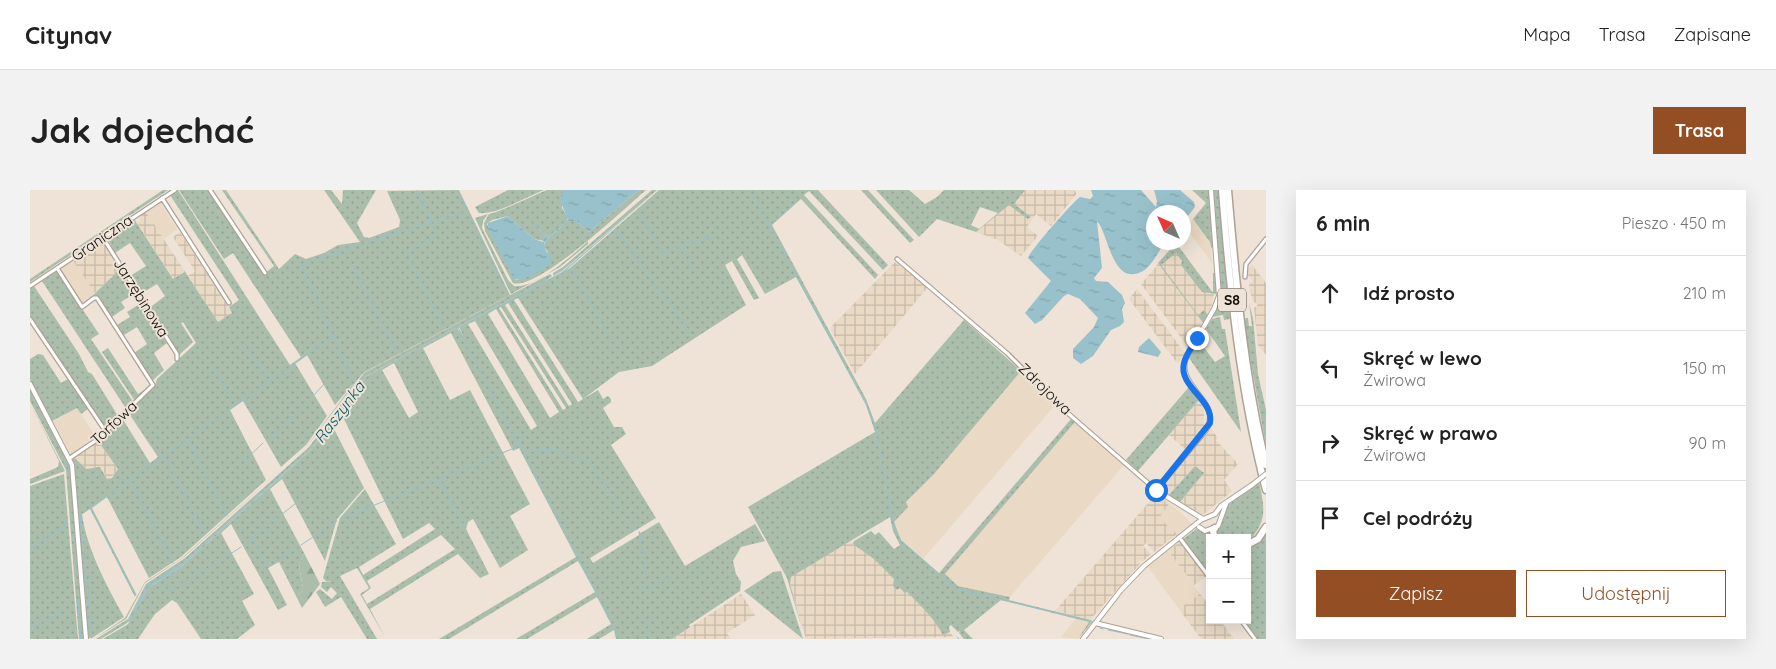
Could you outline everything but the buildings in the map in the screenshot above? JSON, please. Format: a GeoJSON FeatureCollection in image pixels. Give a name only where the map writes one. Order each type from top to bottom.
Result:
{"type":"FeatureCollection","features":[{"type":"Feature","properties":{"kind":"highway","name":"S8"},"geometry":{"type":"LineString","coordinates":[[1222,190],[1239,360],[1251,429],[1266,490]]}},
{"type":"Feature","properties":{"kind":"highway","name":"S8"},"geometry":{"type":"LineString","coordinates":[[1228,190],[1239,321],[1266,465]]}},
{"type":"Feature","properties":{"kind":"highway"},"geometry":{"type":"LineString","coordinates":[[1251,543],[1258,539],[1266,527]]}},
{"type":"Feature","properties":{"kind":"highway"},"geometry":{"type":"LineString","coordinates":[[1214,534],[1215,528]]}},
{"type":"Feature","properties":{"kind":"street","name":"Graniczna"},"geometry":{"type":"LineString","coordinates":[[30,286],[174,190]]}},
{"type":"Feature","properties":{"kind":"street"},"geometry":{"type":"LineString","coordinates":[[210,190],[264,273]]}},
{"type":"Feature","properties":{"kind":"street"},"geometry":{"type":"LineString","coordinates":[[1156,490],[1206,430],[1210,419],[1208,407],[1186,378],[1183,367],[1186,358],[1217,303],[1219,291],[1211,190]]}},
{"type":"Feature","properties":{"kind":"street"},"geometry":{"type":"LineString","coordinates":[[162,198],[228,303]]}},
{"type":"Feature","properties":{"kind":"street","name":"Jarzębinowa"},"geometry":{"type":"LineString","coordinates":[[103,238],[177,354],[177,359]]}},
{"type":"Feature","properties":{"kind":"street"},"geometry":{"type":"LineString","coordinates":[[1245,277],[1246,264],[1266,239]]}},
{"type":"Feature","properties":{"kind":"street","name":"Zdrojowa"},"geometry":{"type":"LineString","coordinates":[[897,258],[1002,348],[1063,408],[1156,490],[1196,516],[1200,523]]}},
{"type":"Feature","properties":{"kind":"street","name":"Torfowa"},"geometry":{"type":"LineString","coordinates":[[57,268],[84,307],[96,298],[153,384],[106,432],[86,449],[70,458]]}},
{"type":"Feature","properties":{"kind":"street"},"geometry":{"type":"LineString","coordinates":[[30,319],[106,432]]}},
{"type":"Feature","properties":{"kind":"street"},"geometry":{"type":"LineString","coordinates":[[30,384],[70,458],[74,482],[86,639]]}},
{"type":"Feature","properties":{"kind":"street"},"geometry":{"type":"LineString","coordinates":[[1083,639],[1136,574],[1181,537],[1215,514],[1226,503],[1266,474]]}},
{"type":"Feature","properties":{"kind":"street"},"geometry":{"type":"LineString","coordinates":[[1200,523],[1205,531],[1215,528],[1220,524],[1226,503]]}},
{"type":"Feature","properties":{"kind":"street"},"geometry":{"type":"LineString","coordinates":[[1215,514],[1220,519]]}},
{"type":"Feature","properties":{"kind":"street"},"geometry":{"type":"LineString","coordinates":[[1181,537],[1206,572]]}},
{"type":"Feature","properties":{"kind":"street"},"geometry":{"type":"LineString","coordinates":[[1095,623],[1161,639]]}},
{"type":"Feature","properties":{"kind":"street"},"geometry":{"type":"LineString","coordinates":[[1244,624],[1255,639]]}},
{"type":"Feature","properties":{"kind":"shaded area"},"geometry":{"type":"Polygon","coordinates":[[[1025,190],[1074,190],[1077,193],[1051,226],[1036,214],[1027,227],[1038,236],[1021,256],[998,240],[976,232],[1025,190]]]}},
{"type":"Feature","properties":{"kind":"shaded area"},"geometry":{"type":"Polygon","coordinates":[[[160,202],[177,229],[164,239],[147,213],[148,210],[160,202]]]}},
{"type":"Feature","properties":{"kind":"shaded area"},"geometry":{"type":"Polygon","coordinates":[[[146,212],[188,276],[195,271],[173,237],[180,232],[232,313],[218,322],[189,278],[178,286],[137,223],[141,220],[138,216],[146,212]]]}},
{"type":"Feature","properties":{"kind":"shaded area"},"geometry":{"type":"Polygon","coordinates":[[[1193,219],[1210,242],[1212,263],[1191,235],[1191,222],[1193,219]]]}},
{"type":"Feature","properties":{"kind":"shaded area"},"geometry":{"type":"Polygon","coordinates":[[[103,241],[121,268],[95,293],[73,261],[103,241]]]}},
{"type":"Feature","properties":{"kind":"shaded area"},"geometry":{"type":"Polygon","coordinates":[[[1170,250],[1181,250],[1214,294],[1211,308],[1188,347],[1141,284],[1170,250]]]}},
{"type":"Feature","properties":{"kind":"shaded area"},"geometry":{"type":"Polygon","coordinates":[[[73,261],[95,293],[83,305],[59,269],[73,261]]]}},
{"type":"Feature","properties":{"kind":"shaded area"},"geometry":{"type":"Polygon","coordinates":[[[895,262],[928,287],[855,374],[831,327],[895,262]]]}},
{"type":"Feature","properties":{"kind":"shaded area"},"geometry":{"type":"Polygon","coordinates":[[[1252,265],[1266,283],[1266,355],[1258,345],[1254,308],[1258,305],[1253,301],[1249,284],[1253,281],[1247,274],[1252,265]]]}},
{"type":"Feature","properties":{"kind":"shaded area"},"geometry":{"type":"Polygon","coordinates":[[[1137,289],[1185,353],[1178,364],[1129,299],[1137,289]]]}},
{"type":"Feature","properties":{"kind":"shaded area"},"geometry":{"type":"Polygon","coordinates":[[[1021,371],[1055,405],[923,559],[901,540],[894,522],[906,503],[934,474],[1021,371]]]}},
{"type":"Feature","properties":{"kind":"shaded area"},"geometry":{"type":"Polygon","coordinates":[[[1198,400],[1204,408],[1204,427],[1185,449],[1169,435],[1198,400]]]}},
{"type":"Feature","properties":{"kind":"shaded area"},"geometry":{"type":"Polygon","coordinates":[[[77,408],[95,436],[71,455],[53,421],[77,408]]]}},
{"type":"Feature","properties":{"kind":"shaded area"},"geometry":{"type":"Polygon","coordinates":[[[1075,422],[1124,465],[1010,597],[958,586],[945,574],[1075,422]]]}},
{"type":"Feature","properties":{"kind":"shaded area"},"geometry":{"type":"Polygon","coordinates":[[[1211,429],[1218,438],[1216,440],[1238,464],[1224,480],[1232,491],[1204,514],[1200,515],[1180,502],[1204,473],[1195,466],[1169,495],[1161,488],[1211,429]]]}},
{"type":"Feature","properties":{"kind":"shaded area"},"geometry":{"type":"Polygon","coordinates":[[[98,441],[118,469],[116,473],[107,479],[102,468],[86,469],[74,458],[98,441]]]}},
{"type":"Feature","properties":{"kind":"shaded area"},"geometry":{"type":"Polygon","coordinates":[[[1156,494],[1169,504],[1159,518],[1177,534],[1154,552],[1146,543],[1143,546],[1151,554],[1143,561],[1139,561],[1140,564],[1090,620],[1055,611],[1156,494]]]}},
{"type":"Feature","properties":{"kind":"shaded area"},"geometry":{"type":"Polygon","coordinates":[[[1170,503],[1192,524],[1177,534],[1159,518],[1170,503]]]}},
{"type":"Feature","properties":{"kind":"shaded area"},"geometry":{"type":"Polygon","coordinates":[[[850,541],[874,557],[954,637],[806,639],[788,578],[850,541]]]}},
{"type":"Feature","properties":{"kind":"shaded area"},"geometry":{"type":"Polygon","coordinates":[[[1181,541],[1206,577],[1194,585],[1168,551],[1181,541]]]}},
{"type":"Feature","properties":{"kind":"shaded area"},"geometry":{"type":"Polygon","coordinates":[[[1168,551],[1200,594],[1179,609],[1148,567],[1168,551]]]}},
{"type":"Feature","properties":{"kind":"shaded area"},"geometry":{"type":"Polygon","coordinates":[[[741,594],[755,615],[727,633],[731,639],[672,639],[741,594]]]}},
{"type":"Feature","properties":{"kind":"shaded area"},"geometry":{"type":"Polygon","coordinates":[[[1200,594],[1206,601],[1206,624],[1223,624],[1234,639],[1201,639],[1179,609],[1200,594]]]}},
{"type":"Feature","properties":{"kind":"shaded area"},"geometry":{"type":"Polygon","coordinates":[[[1076,618],[1089,622],[1078,639],[1061,637],[1076,618]]]}},
{"type":"Feature","properties":{"kind":"green space"},"geometry":{"type":"Polygon","coordinates":[[[163,190],[168,190],[30,282],[30,279],[163,190]]]}},
{"type":"Feature","properties":{"kind":"green space"},"geometry":{"type":"Polygon","coordinates":[[[178,190],[290,365],[301,357],[233,253],[224,259],[179,190],[209,190],[264,274],[274,266],[222,190],[226,190],[279,269],[295,254],[306,259],[324,253],[338,245],[360,242],[324,190],[331,190],[342,204],[343,190],[376,190],[357,223],[364,237],[369,238],[399,227],[400,220],[387,191],[459,190],[510,295],[363,373],[306,447],[354,383],[335,405],[307,355],[295,363],[327,416],[306,445],[281,467],[243,401],[230,410],[266,480],[181,557],[149,578],[107,497],[92,508],[136,594],[135,597],[90,509],[82,514],[93,554],[124,617],[92,638],[88,638],[73,459],[76,459],[86,469],[100,467],[107,479],[112,478],[118,469],[98,441],[122,418],[150,463],[158,457],[128,412],[126,413],[155,386],[157,379],[196,343],[183,322],[181,323],[193,342],[179,355],[148,309],[165,296],[157,284],[142,293],[138,292],[130,276],[146,266],[130,243],[115,253],[107,237],[134,219],[173,279],[185,272],[218,322],[232,313],[229,307],[239,300],[170,195],[178,190]]]}},
{"type":"Feature","properties":{"kind":"green space"},"geometry":{"type":"Polygon","coordinates":[[[508,190],[544,190],[512,205],[486,213],[479,213],[475,207],[508,190]]]}},
{"type":"Feature","properties":{"kind":"green space"},"geometry":{"type":"Polygon","coordinates":[[[547,190],[563,190],[562,208],[568,217],[566,222],[576,221],[589,232],[639,190],[646,190],[561,262],[525,282],[513,283],[485,231],[484,223],[489,214],[547,190]],[[508,216],[492,220],[487,224],[516,280],[528,276],[548,253],[544,246],[545,242],[566,222],[548,237],[536,226],[547,238],[544,241],[534,239],[508,216]]]}},
{"type":"Feature","properties":{"kind":"green space"},"geometry":{"type":"Polygon","coordinates":[[[652,190],[657,190],[562,271],[553,276],[553,273],[563,267],[652,190]]]}},
{"type":"Feature","properties":{"kind":"green space"},"geometry":{"type":"Polygon","coordinates":[[[659,190],[818,190],[888,265],[883,270],[809,191],[804,195],[878,275],[875,279],[801,199],[772,225],[866,399],[875,423],[964,320],[1021,371],[934,474],[906,502],[908,507],[894,522],[901,540],[939,573],[1071,419],[1075,422],[945,574],[958,586],[1010,597],[1009,600],[1092,622],[1078,639],[1089,622],[1001,600],[964,630],[973,639],[964,639],[959,633],[960,631],[958,632],[951,625],[949,627],[950,632],[943,635],[917,602],[907,592],[905,593],[900,588],[897,590],[893,586],[894,579],[874,559],[853,544],[854,541],[871,531],[875,535],[879,532],[894,549],[900,545],[893,531],[890,517],[791,577],[790,584],[803,632],[787,578],[748,507],[875,432],[865,402],[796,277],[765,294],[742,255],[737,259],[759,298],[754,300],[732,261],[725,265],[746,305],[652,366],[619,372],[583,399],[598,390],[603,399],[608,396],[611,399],[611,402],[603,408],[614,427],[622,427],[626,434],[611,445],[656,518],[590,558],[593,563],[639,535],[639,531],[641,533],[659,522],[685,566],[755,524],[765,541],[741,547],[733,561],[736,574],[741,582],[740,591],[689,625],[690,627],[672,639],[616,639],[614,630],[599,639],[587,639],[611,624],[597,597],[527,639],[516,639],[595,592],[578,561],[449,639],[439,639],[576,557],[519,448],[513,451],[451,333],[423,348],[450,400],[470,390],[530,504],[510,516],[528,550],[500,568],[473,519],[468,522],[466,529],[489,574],[480,578],[458,554],[370,609],[385,637],[360,594],[369,588],[357,568],[340,576],[377,639],[367,639],[341,597],[325,607],[316,592],[320,589],[332,599],[337,593],[331,587],[327,592],[321,587],[322,582],[333,581],[326,581],[323,578],[340,518],[365,489],[396,544],[359,567],[363,575],[435,529],[429,523],[403,539],[341,413],[332,425],[364,488],[337,519],[325,561],[282,479],[270,489],[304,553],[299,565],[303,589],[297,598],[279,562],[268,568],[287,605],[278,610],[231,524],[221,533],[254,594],[242,601],[255,625],[237,639],[201,639],[177,603],[172,600],[155,614],[138,639],[103,639],[128,624],[148,588],[181,567],[311,450],[367,376],[457,328],[463,335],[459,327],[570,268],[659,190]],[[518,298],[514,300],[578,402],[583,399],[518,298]],[[508,303],[505,305],[569,406],[572,404],[508,303]],[[501,307],[499,308],[563,410],[566,408],[501,307]],[[496,309],[488,314],[550,418],[559,412],[496,309]],[[475,321],[468,324],[531,430],[537,426],[475,321]],[[394,363],[382,370],[409,418],[418,412],[394,363]],[[441,535],[367,581],[371,588],[362,595],[367,604],[455,549],[441,535]]]}},
{"type":"Feature","properties":{"kind":"green space"},"geometry":{"type":"Polygon","coordinates":[[[861,190],[868,190],[914,240],[910,243],[861,190]]]}},
{"type":"Feature","properties":{"kind":"green space"},"geometry":{"type":"Polygon","coordinates":[[[876,190],[909,190],[925,204],[944,190],[1025,190],[1014,204],[1031,217],[1028,219],[1009,205],[976,232],[937,219],[919,237],[876,190]],[[980,207],[971,225],[979,229],[998,213],[980,207]]]}},
{"type":"Feature","properties":{"kind":"green space"},"geometry":{"type":"Polygon","coordinates":[[[1192,190],[1210,190],[1213,232],[1210,233],[1213,234],[1213,247],[1211,248],[1210,242],[1193,219],[1206,203],[1192,190]]]}},
{"type":"Feature","properties":{"kind":"green space"},"geometry":{"type":"Polygon","coordinates":[[[1213,190],[1218,190],[1230,319],[1224,320],[1223,315],[1213,317],[1220,295],[1213,190]]]}},
{"type":"Feature","properties":{"kind":"green space"},"geometry":{"type":"Polygon","coordinates":[[[488,214],[483,221],[482,228],[508,280],[514,286],[523,286],[534,281],[511,294],[475,218],[488,214]]]}},
{"type":"Feature","properties":{"kind":"green space"},"geometry":{"type":"Polygon","coordinates":[[[588,241],[588,244],[560,267],[545,275],[564,262],[588,241]]]}},
{"type":"Feature","properties":{"kind":"green space"},"geometry":{"type":"Polygon","coordinates":[[[1170,250],[1181,250],[1213,293],[1213,273],[1216,273],[1217,294],[1202,292],[1181,265],[1182,261],[1176,253],[1161,265],[1198,315],[1204,310],[1208,315],[1204,324],[1158,263],[1170,250]]]}},
{"type":"Feature","properties":{"kind":"green space"},"geometry":{"type":"Polygon","coordinates":[[[121,268],[135,293],[121,302],[125,308],[112,317],[96,295],[83,305],[121,268]]]}},
{"type":"Feature","properties":{"kind":"green space"},"geometry":{"type":"Polygon","coordinates":[[[57,271],[99,334],[91,339],[134,403],[127,410],[42,281],[57,271]]]}},
{"type":"Feature","properties":{"kind":"green space"},"geometry":{"type":"Polygon","coordinates":[[[550,274],[552,276],[547,280],[366,376],[311,449],[182,564],[146,588],[127,623],[101,639],[96,639],[128,619],[146,584],[185,558],[309,447],[364,373],[550,274]]]}},
{"type":"Feature","properties":{"kind":"green space"},"geometry":{"type":"Polygon","coordinates":[[[34,286],[118,416],[106,430],[30,318],[30,289],[34,286]]]}},
{"type":"Feature","properties":{"kind":"green space"},"geometry":{"type":"Polygon","coordinates":[[[141,303],[167,343],[154,353],[164,370],[152,381],[134,353],[147,344],[137,327],[124,335],[117,325],[130,317],[127,312],[141,303]]]}},
{"type":"Feature","properties":{"kind":"green space"},"geometry":{"type":"Polygon","coordinates":[[[1249,303],[1253,318],[1258,374],[1266,410],[1266,446],[1243,319],[1248,318],[1249,326],[1252,326],[1249,303]]]}},
{"type":"Feature","properties":{"kind":"green space"},"geometry":{"type":"Polygon","coordinates":[[[1220,317],[1222,329],[1225,329],[1241,432],[1189,358],[1199,341],[1215,362],[1225,356],[1206,329],[1212,319],[1220,317]]]}},
{"type":"Feature","properties":{"kind":"green space"},"geometry":{"type":"Polygon","coordinates":[[[108,348],[138,394],[144,390],[145,392],[135,401],[102,352],[108,348]]]}},
{"type":"Feature","properties":{"kind":"green space"},"geometry":{"type":"Polygon","coordinates":[[[38,354],[43,355],[61,383],[68,379],[88,409],[81,414],[77,408],[52,421],[30,379],[30,359],[38,354]]]}},
{"type":"Feature","properties":{"kind":"green space"},"geometry":{"type":"Polygon","coordinates":[[[30,387],[69,462],[71,471],[85,639],[79,639],[66,470],[30,401],[30,387]]]}},
{"type":"Feature","properties":{"kind":"green space"},"geometry":{"type":"Polygon","coordinates":[[[1189,387],[1200,402],[1198,401],[1138,471],[1126,460],[1189,387]]]}},
{"type":"Feature","properties":{"kind":"green space"},"geometry":{"type":"Polygon","coordinates":[[[30,403],[65,471],[30,484],[30,479],[58,467],[59,461],[30,403]]]}},
{"type":"Feature","properties":{"kind":"green space"},"geometry":{"type":"Polygon","coordinates":[[[293,459],[184,557],[145,583],[126,619],[94,639],[125,618],[145,582],[182,558],[293,459]]]}},
{"type":"Feature","properties":{"kind":"green space"},"geometry":{"type":"Polygon","coordinates":[[[1195,466],[1204,473],[1180,502],[1169,495],[1195,466]]]}},
{"type":"Feature","properties":{"kind":"green space"},"geometry":{"type":"Polygon","coordinates":[[[64,474],[78,639],[30,639],[30,486],[64,474]]]}},
{"type":"Feature","properties":{"kind":"green space"},"geometry":{"type":"Polygon","coordinates":[[[1259,482],[1263,502],[1263,516],[1258,529],[1251,539],[1251,534],[1216,534],[1215,531],[1221,525],[1228,505],[1259,482]]]}},
{"type":"Feature","properties":{"kind":"green space"},"geometry":{"type":"Polygon","coordinates":[[[1196,529],[1204,532],[1210,531],[1210,534],[1206,534],[1206,572],[1182,540],[1196,529]]]}},
{"type":"Feature","properties":{"kind":"green space"},"geometry":{"type":"Polygon","coordinates":[[[1266,532],[1266,639],[1257,639],[1245,624],[1251,624],[1251,545],[1266,532]]]}},
{"type":"Feature","properties":{"kind":"green space"},"geometry":{"type":"Polygon","coordinates":[[[304,553],[320,584],[302,608],[297,598],[303,589],[299,565],[304,553]]]}},
{"type":"Feature","properties":{"kind":"green space"},"geometry":{"type":"Polygon","coordinates":[[[781,571],[803,639],[744,591],[773,572],[781,571]]]}},
{"type":"Feature","properties":{"kind":"water"},"geometry":{"type":"Polygon","coordinates":[[[563,190],[639,190],[589,232],[576,221],[567,221],[544,243],[546,251],[553,259],[551,263],[530,276],[514,279],[488,229],[488,223],[508,216],[534,239],[543,242],[546,237],[523,214],[548,237],[568,219],[560,201],[563,190]]]}},
{"type":"Feature","properties":{"kind":"water"},"geometry":{"type":"Polygon","coordinates":[[[657,190],[563,273],[367,376],[311,450],[181,567],[148,588],[130,621],[127,623],[147,586],[182,564],[311,449],[366,376],[562,272],[657,190]]]}},
{"type":"Feature","properties":{"kind":"water"},"geometry":{"type":"Polygon","coordinates":[[[1091,190],[1141,190],[1154,205],[1146,205],[1146,250],[1160,250],[1143,271],[1133,274],[1124,272],[1113,257],[1097,221],[1102,268],[1094,278],[1096,281],[1108,282],[1122,295],[1125,303],[1122,309],[1124,322],[1111,330],[1093,356],[1081,364],[1073,358],[1073,349],[1094,327],[1098,318],[1080,299],[1068,294],[1042,320],[1035,324],[1025,313],[1051,281],[1028,258],[1044,236],[1076,200],[1080,197],[1090,199],[1093,196],[1091,190]]]}},
{"type":"Feature","properties":{"kind":"water"},"geometry":{"type":"Polygon","coordinates":[[[1154,190],[1180,190],[1194,202],[1195,207],[1191,212],[1191,205],[1156,205],[1154,190]]]}},
{"type":"Feature","properties":{"kind":"water"},"geometry":{"type":"Polygon","coordinates":[[[1149,338],[1161,352],[1158,357],[1138,352],[1139,347],[1149,338]]]}},
{"type":"Feature","properties":{"kind":"waterway"},"geometry":{"type":"LineString","coordinates":[[417,190],[432,223]]}},
{"type":"Feature","properties":{"kind":"waterway"},"geometry":{"type":"LineString","coordinates":[[458,190],[466,209]]}},
{"type":"Feature","properties":{"kind":"waterway"},"geometry":{"type":"LineString","coordinates":[[749,190],[767,222]]}},
{"type":"Feature","properties":{"kind":"waterway"},"geometry":{"type":"LineString","coordinates":[[800,198],[807,191]]}},
{"type":"Feature","properties":{"kind":"waterway"},"geometry":{"type":"LineString","coordinates":[[787,210],[798,200]]}},
{"type":"Feature","properties":{"kind":"waterway"},"geometry":{"type":"LineString","coordinates":[[367,242],[465,212]]}},
{"type":"Feature","properties":{"kind":"waterway"},"geometry":{"type":"LineString","coordinates":[[639,212],[662,253],[715,235]]}},
{"type":"Feature","properties":{"kind":"waterway"},"geometry":{"type":"LineString","coordinates":[[769,226],[785,212]]}},
{"type":"Feature","properties":{"kind":"waterway"},"geometry":{"type":"LineString","coordinates":[[469,215],[481,238]]}},
{"type":"Feature","properties":{"kind":"waterway"},"geometry":{"type":"LineString","coordinates":[[433,226],[436,236],[407,252],[444,328]]}},
{"type":"Feature","properties":{"kind":"waterway"},"geometry":{"type":"LineString","coordinates":[[615,228],[690,332]]}},
{"type":"Feature","properties":{"kind":"waterway"},"geometry":{"type":"LineString","coordinates":[[770,228],[867,406],[874,424],[895,529],[901,541],[956,589],[1092,621]]}},
{"type":"Feature","properties":{"kind":"waterway"},"geometry":{"type":"LineString","coordinates":[[482,241],[508,294]]}},
{"type":"Feature","properties":{"kind":"waterway"},"geometry":{"type":"LineString","coordinates":[[353,380],[301,265],[362,243]]}},
{"type":"Feature","properties":{"kind":"waterway"},"geometry":{"type":"LineString","coordinates":[[680,247],[693,270]]}},
{"type":"Feature","properties":{"kind":"waterway"},"geometry":{"type":"LineString","coordinates":[[354,266],[397,352]]}},
{"type":"Feature","properties":{"kind":"waterway"},"geometry":{"type":"LineString","coordinates":[[572,270],[612,341]]}},
{"type":"Feature","properties":{"kind":"waterway","name":"Raszynka"},"geometry":{"type":"LineString","coordinates":[[458,327],[461,333]]}},
{"type":"Feature","properties":{"kind":"waterway"},"geometry":{"type":"LineString","coordinates":[[79,516],[334,336]]}},
{"type":"Feature","properties":{"kind":"waterway"},"geometry":{"type":"LineString","coordinates":[[462,336],[563,528]]}},
{"type":"Feature","properties":{"kind":"waterway"},"geometry":{"type":"LineString","coordinates":[[245,346],[268,381]]}},
{"type":"Feature","properties":{"kind":"waterway"},"geometry":{"type":"LineString","coordinates":[[213,368],[236,405]]}},
{"type":"Feature","properties":{"kind":"waterway"},"geometry":{"type":"LineString","coordinates":[[1193,383],[1196,388]]}},
{"type":"Feature","properties":{"kind":"waterway"},"geometry":{"type":"LineString","coordinates":[[314,395],[324,384]]}},
{"type":"Feature","properties":{"kind":"waterway"},"geometry":{"type":"LineString","coordinates":[[30,389],[53,432]]}},
{"type":"Feature","properties":{"kind":"waterway"},"geometry":{"type":"LineString","coordinates":[[266,440],[305,406]]}},
{"type":"Feature","properties":{"kind":"waterway"},"geometry":{"type":"LineString","coordinates":[[517,440],[525,435]]}},
{"type":"Feature","properties":{"kind":"waterway"},"geometry":{"type":"LineString","coordinates":[[189,440],[227,516]]}},
{"type":"Feature","properties":{"kind":"waterway"},"geometry":{"type":"LineString","coordinates":[[243,462],[263,443]]}},
{"type":"Feature","properties":{"kind":"waterway"},"geometry":{"type":"LineString","coordinates":[[427,484],[519,446]]}},
{"type":"Feature","properties":{"kind":"waterway"},"geometry":{"type":"LineString","coordinates":[[523,452],[554,450],[589,462],[621,508]]}},
{"type":"Feature","properties":{"kind":"waterway"},"geometry":{"type":"LineString","coordinates":[[165,456],[205,534]]}},
{"type":"Feature","properties":{"kind":"waterway"},"geometry":{"type":"LineString","coordinates":[[66,458],[72,483]]}},
{"type":"Feature","properties":{"kind":"waterway"},"geometry":{"type":"LineString","coordinates":[[440,479],[466,530]]}},
{"type":"Feature","properties":{"kind":"waterway"},"geometry":{"type":"LineString","coordinates":[[131,481],[173,563]]}},
{"type":"Feature","properties":{"kind":"waterway"},"geometry":{"type":"LineString","coordinates":[[400,495],[424,485]]}},
{"type":"Feature","properties":{"kind":"waterway"},"geometry":{"type":"LineString","coordinates":[[340,519],[397,496]]}},
{"type":"Feature","properties":{"kind":"waterway"},"geometry":{"type":"LineString","coordinates":[[244,545],[296,503]]}},
{"type":"Feature","properties":{"kind":"waterway"},"geometry":{"type":"LineString","coordinates":[[91,508],[136,595]]}},
{"type":"Feature","properties":{"kind":"waterway"},"geometry":{"type":"LineString","coordinates":[[74,510],[74,515]]}},
{"type":"Feature","properties":{"kind":"waterway"},"geometry":{"type":"LineString","coordinates":[[80,516],[92,637]]}},
{"type":"Feature","properties":{"kind":"waterway"},"geometry":{"type":"LineString","coordinates":[[329,526],[337,521]]}},
{"type":"Feature","properties":{"kind":"waterway"},"geometry":{"type":"LineString","coordinates":[[632,522],[637,529]]}},
{"type":"Feature","properties":{"kind":"waterway"},"geometry":{"type":"LineString","coordinates":[[30,550],[68,524]]}},
{"type":"Feature","properties":{"kind":"waterway"},"geometry":{"type":"LineString","coordinates":[[301,545],[325,529]]}},
{"type":"Feature","properties":{"kind":"waterway"},"geometry":{"type":"LineString","coordinates":[[564,531],[615,629],[618,639]]}},
{"type":"Feature","properties":{"kind":"waterway"},"geometry":{"type":"LineString","coordinates":[[639,532],[643,553]]}},
{"type":"Feature","properties":{"kind":"waterway"},"geometry":{"type":"LineString","coordinates":[[252,538],[268,567],[277,561]]}},
{"type":"Feature","properties":{"kind":"waterway"},"geometry":{"type":"LineString","coordinates":[[221,560],[241,547]]}},
{"type":"Feature","properties":{"kind":"waterway"},"geometry":{"type":"LineString","coordinates":[[279,560],[298,547]]}},
{"type":"Feature","properties":{"kind":"waterway"},"geometry":{"type":"LineString","coordinates":[[192,578],[218,562]]}},
{"type":"Feature","properties":{"kind":"waterway"},"geometry":{"type":"LineString","coordinates":[[644,563],[644,576]]}},
{"type":"Feature","properties":{"kind":"waterway"},"geometry":{"type":"LineString","coordinates":[[645,592],[670,577]]}},
{"type":"Feature","properties":{"kind":"waterway"},"geometry":{"type":"LineString","coordinates":[[162,578],[170,590],[176,588]]}},
{"type":"Feature","properties":{"kind":"waterway"},"geometry":{"type":"LineString","coordinates":[[178,586],[189,579]]}},
{"type":"Feature","properties":{"kind":"waterway"},"geometry":{"type":"LineString","coordinates":[[645,581],[645,588]]}},
{"type":"Feature","properties":{"kind":"waterway"},"geometry":{"type":"LineString","coordinates":[[78,602],[81,639]]}},
{"type":"Feature","properties":{"kind":"waterway"},"geometry":{"type":"LineString","coordinates":[[30,629],[63,610]]}},
{"type":"Feature","properties":{"kind":"waterway"},"geometry":{"type":"LineString","coordinates":[[645,639],[651,619]]}},
{"type":"Feature","properties":{"kind":"waterway"},"geometry":{"type":"LineString","coordinates":[[1108,630],[1128,634]]}},
{"type":"Feature","properties":{"kind":"waterway"},"geometry":{"type":"LineString","coordinates":[[1130,635],[1149,639]]}},
{"type":"Feature","properties":{"kind":"route"},"geometry":{"type":"LineString","coordinates":[[1156,490],[1210,423],[1209,410],[1187,380],[1183,370],[1186,358],[1197,338]]}}]}
